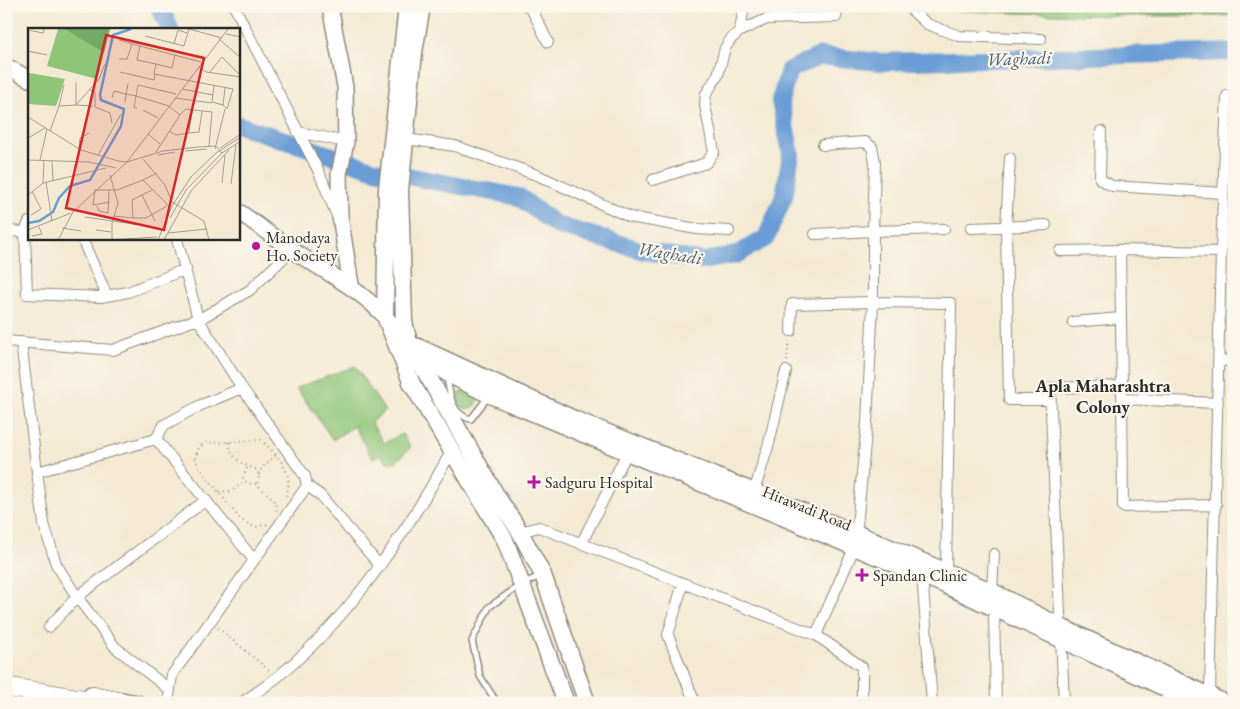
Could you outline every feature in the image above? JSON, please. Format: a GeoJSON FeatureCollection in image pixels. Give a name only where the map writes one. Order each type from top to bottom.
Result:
{"type":"FeatureCollection","features":[{"type":"Feature","properties":{"kind":"highway"},"geometry":{"type":"LineString","coordinates":[[6,687],[104,703]]}},
{"type":"Feature","properties":{"kind":"highway"},"geometry":{"type":"LineString","coordinates":[[6,700],[26,703]]}},
{"type":"Feature","properties":{"kind":"main road"},"geometry":{"type":"LineString","coordinates":[[401,145],[407,6]]}},
{"type":"Feature","properties":{"kind":"main road"},"geometry":{"type":"LineString","coordinates":[[422,6],[394,189],[385,316],[412,384],[505,540],[566,703]]}},
{"type":"Feature","properties":{"kind":"main road"},"geometry":{"type":"LineString","coordinates":[[394,189],[404,322],[409,343],[496,495],[520,532],[543,575],[587,703]]}},
{"type":"Feature","properties":{"kind":"street"},"geometry":{"type":"LineString","coordinates":[[234,6],[319,172],[342,226]]}},
{"type":"Feature","properties":{"kind":"street"},"geometry":{"type":"LineString","coordinates":[[330,6],[345,87],[346,142],[339,174],[342,226],[351,285]]}},
{"type":"Feature","properties":{"kind":"street"},"geometry":{"type":"LineString","coordinates":[[527,6],[532,10],[548,42]]}},
{"type":"Feature","properties":{"kind":"street"},"geometry":{"type":"LineString","coordinates":[[740,31],[744,6]]}},
{"type":"Feature","properties":{"kind":"street"},"geometry":{"type":"LineString","coordinates":[[653,180],[706,163],[714,152],[705,105],[706,94],[718,75],[725,48],[740,31],[774,17],[836,16],[838,6]]}},
{"type":"Feature","properties":{"kind":"street"},"geometry":{"type":"LineString","coordinates":[[907,6],[927,24],[959,36],[1041,39]]}},
{"type":"Feature","properties":{"kind":"street"},"geometry":{"type":"LineString","coordinates":[[6,66],[28,78]]}},
{"type":"Feature","properties":{"kind":"street"},"geometry":{"type":"LineString","coordinates":[[1210,695],[1221,252],[1227,96]]}},
{"type":"Feature","properties":{"kind":"street"},"geometry":{"type":"LineString","coordinates":[[1100,131],[1100,179],[1112,186],[1223,192]]}},
{"type":"Feature","properties":{"kind":"street"},"geometry":{"type":"LineString","coordinates":[[299,135],[346,142]]}},
{"type":"Feature","properties":{"kind":"street"},"geometry":{"type":"LineString","coordinates":[[816,635],[856,540],[868,404],[873,302],[875,162],[872,147],[866,142],[823,145]]}},
{"type":"Feature","properties":{"kind":"street"},"geometry":{"type":"LineString","coordinates":[[401,145],[464,149],[537,175],[630,217],[696,229],[729,231]]}},
{"type":"Feature","properties":{"kind":"street"},"geometry":{"type":"LineString","coordinates":[[1010,158],[1006,227],[1009,400],[1050,400]]}},
{"type":"Feature","properties":{"kind":"street","name":"Hirawadi Road"},"geometry":{"type":"LineString","coordinates":[[240,213],[292,250],[351,285],[385,316],[428,362],[446,374],[489,395],[629,447],[856,540],[922,575],[994,608],[1062,634],[1167,697],[1196,703]]}},
{"type":"Feature","properties":{"kind":"street"},"geometry":{"type":"LineString","coordinates":[[971,228],[1046,225]]}},
{"type":"Feature","properties":{"kind":"street"},"geometry":{"type":"LineString","coordinates":[[6,231],[27,227],[27,294],[107,296],[128,292],[186,269]]}},
{"type":"Feature","properties":{"kind":"street"},"geometry":{"type":"LineString","coordinates":[[815,234],[944,229]]}},
{"type":"Feature","properties":{"kind":"street"},"geometry":{"type":"LineString","coordinates":[[82,240],[107,296]]}},
{"type":"Feature","properties":{"kind":"street"},"geometry":{"type":"LineString","coordinates":[[177,240],[198,319],[242,388],[305,476],[307,486],[320,495],[380,566]]}},
{"type":"Feature","properties":{"kind":"street"},"geometry":{"type":"LineString","coordinates":[[6,341],[113,350],[198,319],[250,290],[292,250]]}},
{"type":"Feature","properties":{"kind":"street"},"geometry":{"type":"LineString","coordinates":[[1120,250],[1123,506],[1216,505]]}},
{"type":"Feature","properties":{"kind":"street"},"geometry":{"type":"LineString","coordinates":[[1060,251],[1221,252]]}},
{"type":"Feature","properties":{"kind":"street"},"geometry":{"type":"LineString","coordinates":[[791,331],[792,304],[952,302],[946,572]]}},
{"type":"Feature","properties":{"kind":"street"},"geometry":{"type":"LineString","coordinates":[[1073,322],[1121,318]]}},
{"type":"Feature","properties":{"kind":"street"},"geometry":{"type":"LineString","coordinates":[[21,342],[44,524],[56,564],[77,598],[115,647],[170,690]]}},
{"type":"Feature","properties":{"kind":"street"},"geometry":{"type":"LineString","coordinates":[[409,343],[575,418],[629,447],[754,492],[856,540],[946,572],[992,591],[1062,634],[1226,703]]}},
{"type":"Feature","properties":{"kind":"street"},"geometry":{"type":"LineString","coordinates":[[1219,361],[1234,360]]}},
{"type":"Feature","properties":{"kind":"street"},"geometry":{"type":"LineString","coordinates":[[754,492],[769,443],[786,371]]}},
{"type":"Feature","properties":{"kind":"street"},"geometry":{"type":"LineString","coordinates":[[1064,703],[1050,388],[1122,386]]}},
{"type":"Feature","properties":{"kind":"street"},"geometry":{"type":"LineString","coordinates":[[37,472],[156,439],[164,425],[201,405],[242,388]]}},
{"type":"Feature","properties":{"kind":"street"},"geometry":{"type":"LineString","coordinates":[[1122,399],[1218,403]]}},
{"type":"Feature","properties":{"kind":"street"},"geometry":{"type":"LineString","coordinates":[[156,439],[254,560]]}},
{"type":"Feature","properties":{"kind":"street"},"geometry":{"type":"LineString","coordinates":[[581,544],[629,447]]}},
{"type":"Feature","properties":{"kind":"street"},"geometry":{"type":"LineString","coordinates":[[241,703],[313,644],[380,566],[425,499],[451,452]]}},
{"type":"Feature","properties":{"kind":"street"},"geometry":{"type":"LineString","coordinates":[[168,703],[172,675],[307,486]]}},
{"type":"Feature","properties":{"kind":"street"},"geometry":{"type":"LineString","coordinates":[[50,627],[77,598],[206,500]]}},
{"type":"Feature","properties":{"kind":"street"},"geometry":{"type":"LineString","coordinates":[[520,532],[538,528],[816,635],[862,667],[862,703]]}},
{"type":"Feature","properties":{"kind":"street"},"geometry":{"type":"LineString","coordinates":[[992,591],[994,554]]}},
{"type":"Feature","properties":{"kind":"street"},"geometry":{"type":"LineString","coordinates":[[922,575],[932,703]]}},
{"type":"Feature","properties":{"kind":"street"},"geometry":{"type":"LineString","coordinates":[[683,584],[668,635],[695,703]]}},
{"type":"Feature","properties":{"kind":"street"},"geometry":{"type":"LineString","coordinates":[[994,608],[996,703]]}},
{"type":"Feature","properties":{"kind":"street"},"geometry":{"type":"LineString","coordinates":[[6,679],[137,703]]}},
{"type":"Feature","properties":{"kind":"lane"},"geometry":{"type":"LineString","coordinates":[[446,374],[450,396],[462,418],[471,419],[489,395]]}},
{"type":"Feature","properties":{"kind":"lane"},"geometry":{"type":"LineString","coordinates":[[497,703],[480,676],[472,641],[489,608],[522,584],[543,575]]}},
{"type":"Feature","properties":{"kind":"path"},"geometry":{"type":"LineString","coordinates":[[786,371],[791,331]]}},
{"type":"Feature","properties":{"kind":"path"},"geometry":{"type":"LineString","coordinates":[[269,522],[263,527],[250,526],[241,520],[198,466],[195,458],[199,447],[206,443],[261,440],[276,455],[289,476],[289,486],[283,502]]}},
{"type":"Feature","properties":{"kind":"path"},"geometry":{"type":"LineString","coordinates":[[229,442],[233,457],[247,468],[257,470],[259,475]]}},
{"type":"Feature","properties":{"kind":"path"},"geometry":{"type":"LineString","coordinates":[[257,484],[262,468],[276,455]]}},
{"type":"Feature","properties":{"kind":"path"},"geometry":{"type":"LineString","coordinates":[[245,481],[243,474],[247,468]]}},
{"type":"Feature","properties":{"kind":"path"},"geometry":{"type":"LineString","coordinates":[[218,492],[232,491],[245,481]]}},
{"type":"Feature","properties":{"kind":"path"},"geometry":{"type":"LineString","coordinates":[[245,481],[257,484],[271,496],[276,512]]}},
{"type":"Feature","properties":{"kind":"path"},"geometry":{"type":"LineString","coordinates":[[272,517],[280,507]]}},
{"type":"Feature","properties":{"kind":"path"},"geometry":{"type":"LineString","coordinates":[[210,622],[276,676]]}},
{"type":"Feature","properties":{"kind":"green space"},"geometry":{"type":"Polygon","coordinates":[[[928,6],[1116,6],[1112,16],[928,10],[928,6]]]}},
{"type":"Feature","properties":{"kind":"green space"},"geometry":{"type":"Polygon","coordinates":[[[1116,6],[1234,6],[1234,16],[1112,16],[1116,6]]]}},
{"type":"Feature","properties":{"kind":"green space"},"geometry":{"type":"Polygon","coordinates":[[[355,366],[385,411],[371,422],[384,443],[402,434],[411,447],[397,461],[388,463],[381,455],[372,458],[354,426],[333,440],[296,388],[355,366]]]}},
{"type":"Feature","properties":{"kind":"green space"},"geometry":{"type":"Polygon","coordinates":[[[468,389],[475,392],[478,399],[475,406],[468,409],[461,406],[458,399],[461,392],[468,389]]]}},
{"type":"Feature","properties":{"kind":"waterway","name":"Waghadi"},"geometry":{"type":"LineString","coordinates":[[159,6],[170,28]]}},
{"type":"Feature","properties":{"kind":"waterway","name":"Waghadi"},"geometry":{"type":"LineString","coordinates":[[240,125],[375,170],[519,197],[556,225],[644,251],[703,261],[736,255],[766,238],[784,196],[791,154],[780,101],[789,70],[820,56],[879,62],[1234,52]]}},
{"type":"Feature","properties":{"kind":"place","name":"Manodaya Ho. Society"},"geometry":{"type":"Point","coordinates":[256,246]}},
{"type":"Feature","properties":{"kind":"place","name":"Sadguru Hospital"},"geometry":{"type":"Point","coordinates":[534,482]}},
{"type":"Feature","properties":{"kind":"place","name":"Spandan Clinic"},"geometry":{"type":"Point","coordinates":[862,575]}},
{"type":"Feature","properties":{"kind":"district","name":"Apla Maharashtra Colony"},"geometry":{"type":"Point","coordinates":[1103,395]}}]}
